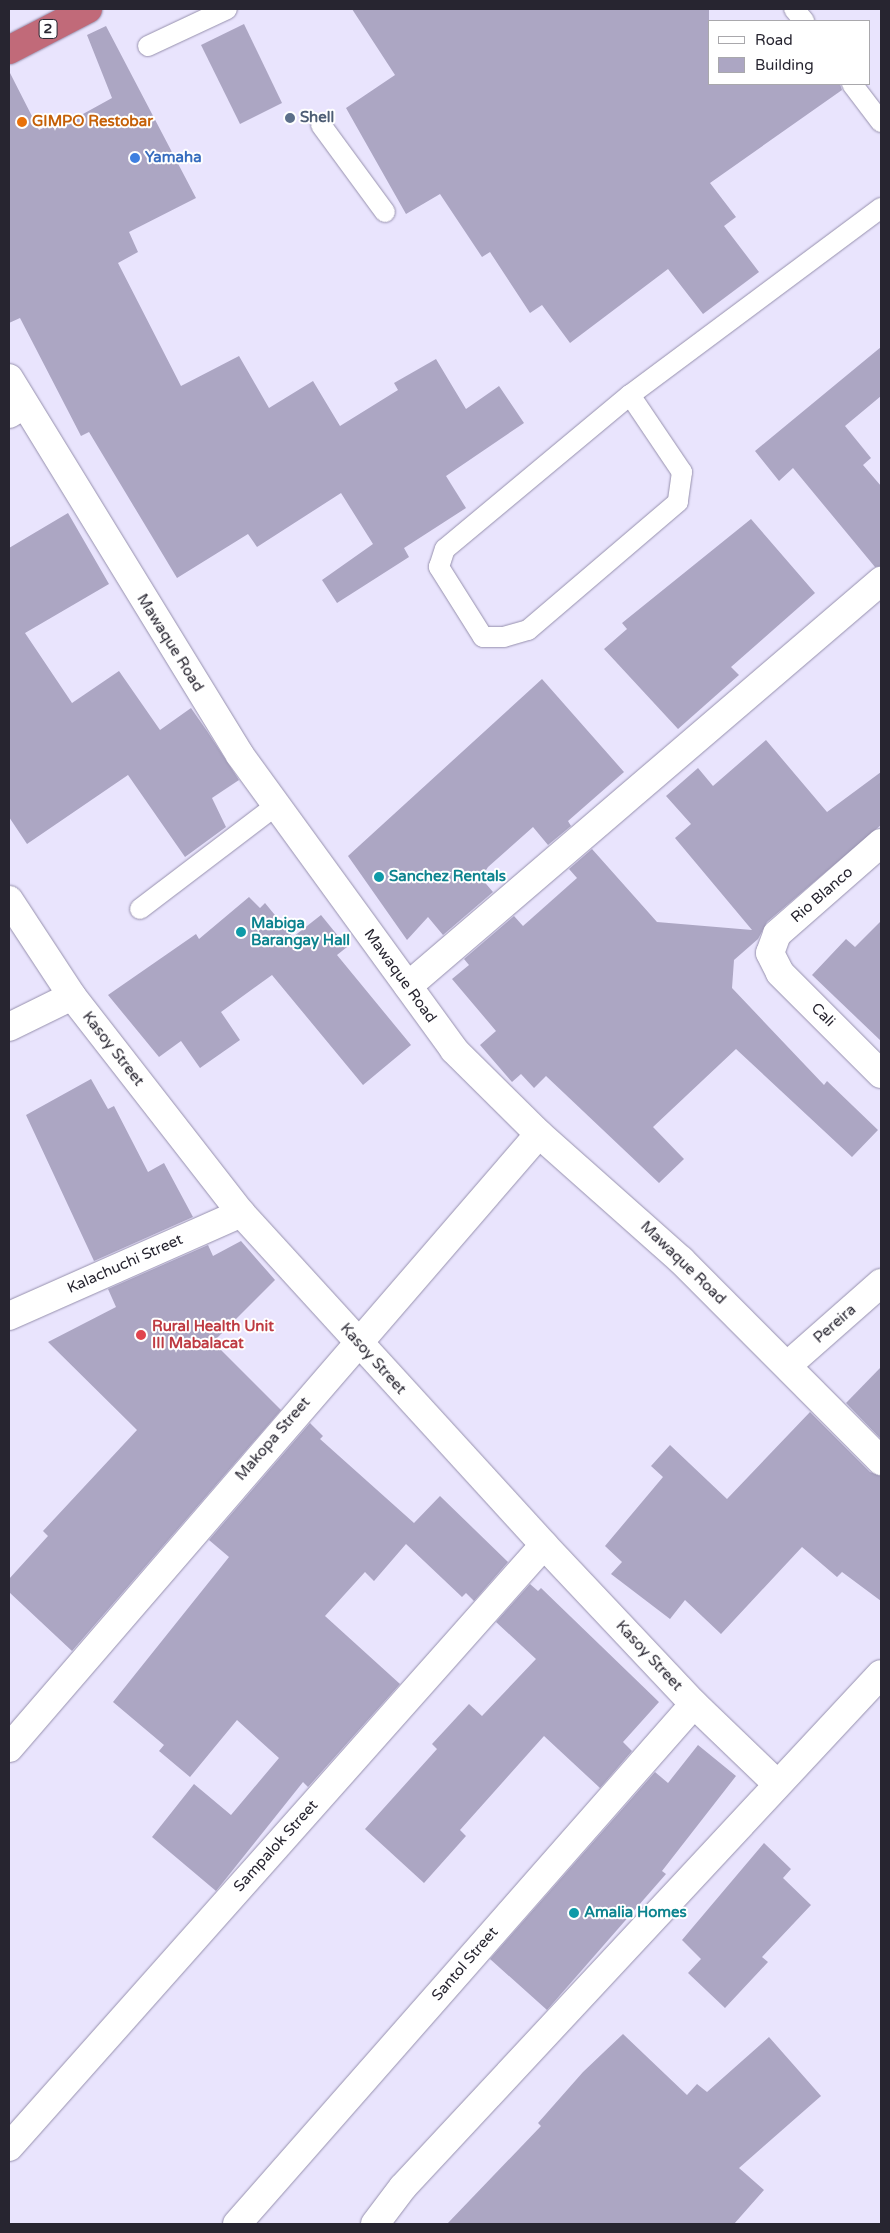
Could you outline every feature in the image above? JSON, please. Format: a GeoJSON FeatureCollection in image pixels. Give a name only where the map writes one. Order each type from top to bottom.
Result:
{"type":"FeatureCollection","features":[{"type":"Feature","properties":{"kind":"highway","name":"2"},"geometry":{"type":"LineString","coordinates":[[9,50],[88,9]]}},
{"type":"Feature","properties":{"kind":"street","name":"Mawaque Road"},"geometry":{"type":"LineString","coordinates":[[9,378],[16,409],[275,806],[454,1050],[539,1134],[645,1227],[788,1365],[881,1461]]}},
{"type":"Feature","properties":{"kind":"street"},"geometry":{"type":"LineString","coordinates":[[408,986],[881,581]]}},
{"type":"Feature","properties":{"kind":"street","name":"Rio Blanco"},"geometry":{"type":"LineString","coordinates":[[770,953],[777,934],[881,843]]}},
{"type":"Feature","properties":{"kind":"street","name":"Kasoy Street"},"geometry":{"type":"LineString","coordinates":[[9,900],[72,996],[241,1213],[544,1544],[694,1704],[777,1784]]}},
{"type":"Feature","properties":{"kind":"street","name":"Cali"},"geometry":{"type":"LineString","coordinates":[[770,953],[780,973],[881,1074]]}},
{"type":"Feature","properties":{"kind":"street"},"geometry":{"type":"LineString","coordinates":[[9,1027],[72,996]]}},
{"type":"Feature","properties":{"kind":"street","name":"Makopa Street"},"geometry":{"type":"LineString","coordinates":[[9,1748],[357,1341],[539,1134]]}},
{"type":"Feature","properties":{"kind":"street","name":"Kalachuchi Street"},"geometry":{"type":"LineString","coordinates":[[9,1316],[241,1213]]}},
{"type":"Feature","properties":{"kind":"street","name":"Pereira"},"geometry":{"type":"LineString","coordinates":[[788,1365],[881,1283]]}},
{"type":"Feature","properties":{"kind":"street","name":"Sampalok Street"},"geometry":{"type":"LineString","coordinates":[[9,2147],[544,1544]]}},
{"type":"Feature","properties":{"kind":"street"},"geometry":{"type":"LineString","coordinates":[[375,2224],[403,2187],[881,1674]]}},
{"type":"Feature","properties":{"kind":"street","name":"Santol Street"},"geometry":{"type":"LineString","coordinates":[[237,2224],[694,1704]]}},
{"type":"Feature","properties":{"kind":"lane"},"geometry":{"type":"LineString","coordinates":[[148,46],[227,9]]}},
{"type":"Feature","properties":{"kind":"lane"},"geometry":{"type":"LineString","coordinates":[[794,9],[803,20]]}},
{"type":"Feature","properties":{"kind":"lane"},"geometry":{"type":"LineString","coordinates":[[853,85],[881,122]]}},
{"type":"Feature","properties":{"kind":"lane"},"geometry":{"type":"LineString","coordinates":[[321,125],[385,212]]}},
{"type":"Feature","properties":{"kind":"lane"},"geometry":{"type":"LineString","coordinates":[[630,395],[682,472],[678,502],[528,630],[504,637],[483,637],[439,567],[445,549],[630,395],[881,208]]}},
{"type":"Feature","properties":{"kind":"lane"},"geometry":{"type":"LineString","coordinates":[[140,909],[275,806]]}},
{"type":"Feature","properties":{"kind":"building"},"geometry":{"type":"Polygon","coordinates":[[[352,9],[709,9],[708,85],[840,85],[842,90],[710,183],[736,217],[724,226],[759,272],[703,314],[668,269],[570,343],[542,305],[530,313],[490,252],[482,257],[440,194],[406,214],[346,108],[395,75],[352,9]]]}},
{"type":"Feature","properties":{"kind":"building"},"geometry":{"type":"Polygon","coordinates":[[[244,24],[282,103],[240,124],[201,45],[244,24]]]}},
{"type":"Feature","properties":{"kind":"building"},"geometry":{"type":"Polygon","coordinates":[[[106,26],[196,198],[129,232],[138,252],[118,263],[181,386],[239,356],[269,408],[313,381],[340,426],[398,390],[394,383],[436,359],[466,409],[499,386],[524,423],[446,476],[466,508],[404,548],[409,557],[337,603],[322,580],[373,544],[341,493],[257,547],[248,534],[177,578],[89,432],[81,436],[20,318],[9,323],[9,71],[39,130],[60,120],[63,125],[112,98],[87,35],[106,26]]]}},
{"type":"Feature","properties":{"kind":"building"},"geometry":{"type":"Polygon","coordinates":[[[881,347],[881,396],[845,426],[871,458],[863,465],[881,486],[881,566],[875,567],[793,468],[779,481],[755,451],[881,347]]]}},
{"type":"Feature","properties":{"kind":"building"},"geometry":{"type":"Polygon","coordinates":[[[68,513],[109,584],[25,633],[72,703],[119,671],[160,730],[191,708],[239,780],[212,798],[226,827],[185,857],[128,775],[27,844],[9,817],[9,548],[68,513]]]}},
{"type":"Feature","properties":{"kind":"building"},"geometry":{"type":"Polygon","coordinates":[[[751,519],[815,593],[731,667],[739,675],[678,729],[604,649],[627,629],[622,623],[751,519]]]}},
{"type":"Feature","properties":{"kind":"building"},"geometry":{"type":"Polygon","coordinates":[[[542,679],[624,772],[568,821],[571,826],[548,845],[533,827],[488,867],[481,878],[493,892],[443,935],[428,917],[407,940],[348,856],[542,679]]]}},
{"type":"Feature","properties":{"kind":"building"},"geometry":{"type":"Polygon","coordinates":[[[766,740],[827,812],[881,772],[881,825],[767,922],[758,939],[734,960],[732,988],[824,1085],[827,1081],[878,1130],[852,1157],[736,1049],[653,1127],[684,1159],[659,1183],[546,1076],[534,1088],[521,1074],[512,1082],[480,1045],[496,1031],[452,979],[469,965],[464,959],[514,916],[523,926],[577,878],[569,869],[592,849],[657,922],[752,930],[675,838],[691,824],[666,796],[698,768],[713,786],[766,740]]]}},
{"type":"Feature","properties":{"kind":"building"},"geometry":{"type":"Polygon","coordinates":[[[249,897],[260,908],[265,903],[293,937],[321,915],[347,947],[337,955],[411,1045],[363,1085],[272,975],[221,1012],[240,1040],[200,1068],[181,1041],[159,1057],[108,995],[196,934],[199,939],[249,897]]]}},
{"type":"Feature","properties":{"kind":"building"},"geometry":{"type":"Polygon","coordinates":[[[881,921],[881,1041],[812,975],[846,939],[855,947],[881,921]]]}},
{"type":"Feature","properties":{"kind":"building"},"geometry":{"type":"Polygon","coordinates":[[[91,1079],[108,1109],[114,1106],[148,1172],[164,1163],[193,1217],[94,1261],[26,1115],[91,1079]]]}},
{"type":"Feature","properties":{"kind":"building"},"geometry":{"type":"Polygon","coordinates":[[[241,1241],[275,1280],[213,1342],[281,1410],[72,1651],[9,1592],[9,1579],[48,1536],[43,1531],[137,1430],[48,1342],[116,1307],[108,1289],[208,1245],[213,1256],[241,1241]]]}},
{"type":"Feature","properties":{"kind":"building"},"geometry":{"type":"Polygon","coordinates":[[[881,1367],[881,1439],[846,1403],[881,1367]]]}},
{"type":"Feature","properties":{"kind":"building"},"geometry":{"type":"Polygon","coordinates":[[[810,1412],[870,1472],[881,1476],[881,1601],[842,1572],[837,1577],[802,1547],[721,1634],[685,1600],[670,1619],[611,1574],[622,1562],[605,1546],[663,1477],[651,1466],[670,1445],[727,1499],[810,1412]]]}},
{"type":"Feature","properties":{"kind":"building"},"geometry":{"type":"Polygon","coordinates":[[[310,1423],[323,1436],[320,1439],[414,1523],[440,1496],[508,1562],[474,1601],[466,1593],[462,1597],[406,1544],[374,1581],[365,1572],[325,1616],[400,1684],[308,1787],[303,1782],[216,1891],[152,1837],[194,1784],[231,1815],[279,1758],[237,1720],[190,1777],[159,1751],[164,1745],[113,1702],[229,1557],[209,1540],[310,1423]]]}},
{"type":"Feature","properties":{"kind":"building"},"geometry":{"type":"Polygon","coordinates":[[[530,1584],[538,1591],[541,1588],[659,1702],[623,1742],[632,1751],[600,1788],[544,1736],[460,1830],[466,1836],[424,1883],[365,1829],[437,1749],[432,1744],[469,1704],[482,1716],[536,1659],[496,1622],[530,1584]]]}},
{"type":"Feature","properties":{"kind":"building","name":"Amalia Homes"},"geometry":{"type":"Polygon","coordinates":[[[698,1745],[736,1776],[662,1871],[666,1874],[547,2010],[490,1959],[655,1772],[668,1783],[698,1745]]]}},
{"type":"Feature","properties":{"kind":"building"},"geometry":{"type":"Polygon","coordinates":[[[764,1843],[791,1869],[783,1878],[811,1905],[762,1957],[768,1962],[725,2008],[688,1973],[701,1959],[682,1940],[764,1843]]]}},
{"type":"Feature","properties":{"kind":"building"},"geometry":{"type":"Polygon","coordinates":[[[623,2034],[687,2095],[697,2084],[707,2092],[769,2037],[821,2096],[739,2168],[764,2190],[734,2224],[447,2224],[541,2126],[538,2123],[583,2072],[623,2034]]]}},
{"type":"Feature","properties":{"kind":"place","name":"Shell"},"geometry":{"type":"Point","coordinates":[290,118]}},
{"type":"Feature","properties":{"kind":"place","name":"GIMPO Restobar"},"geometry":{"type":"Point","coordinates":[22,122]}},
{"type":"Feature","properties":{"kind":"place","name":"Yamaha"},"geometry":{"type":"Point","coordinates":[135,158]}},
{"type":"Feature","properties":{"kind":"place","name":"Sanchez Rentals"},"geometry":{"type":"Point","coordinates":[379,877]}},
{"type":"Feature","properties":{"kind":"place","name":"Mabiga Barangay Hall"},"geometry":{"type":"Point","coordinates":[241,932]}},
{"type":"Feature","properties":{"kind":"place","name":"Rural Health Unit III Mabalacat"},"geometry":{"type":"Point","coordinates":[141,1335]}},
{"type":"Feature","properties":{"kind":"place","name":"Amalia Homes"},"geometry":{"type":"Point","coordinates":[574,1913]}}]}
